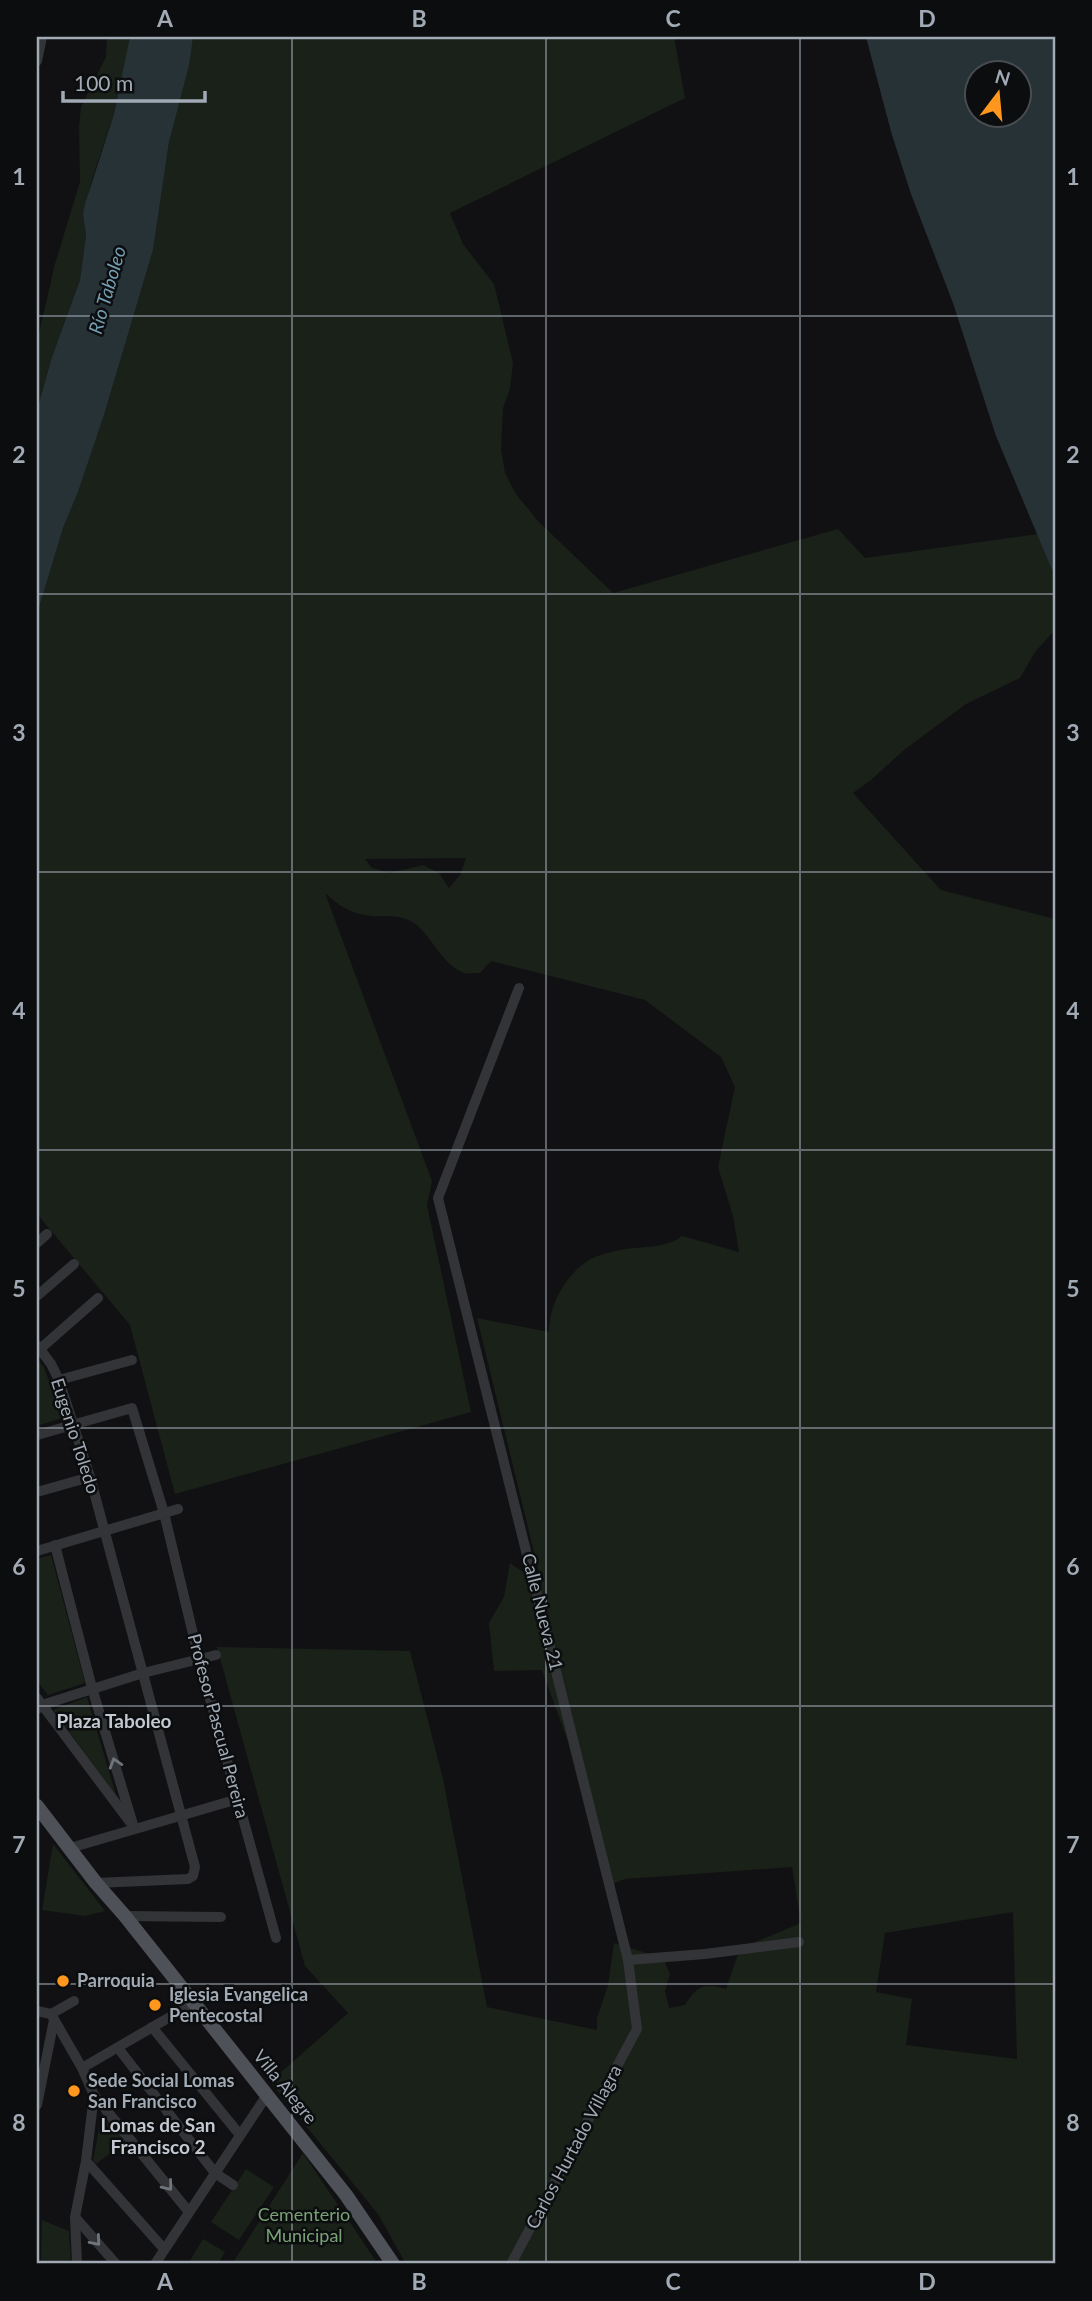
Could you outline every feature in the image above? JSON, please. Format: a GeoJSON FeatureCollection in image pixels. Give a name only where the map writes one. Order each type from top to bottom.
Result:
{"type":"FeatureCollection","features":[{"type":"Feature","properties":{"kind":"main road","name":"Villa Alegre"},"geometry":{"type":"LineString","coordinates":[[37,1806],[346,2195],[393,2264]]}},
{"type":"Feature","properties":{"kind":"street"},"geometry":{"type":"LineString","coordinates":[[37,61],[42,37]]}},
{"type":"Feature","properties":{"kind":"street","name":"Calle Nueva 21"},"geometry":{"type":"LineString","coordinates":[[519,988],[438,1198],[628,1960],[637,2029]]}},
{"type":"Feature","properties":{"kind":"street"},"geometry":{"type":"LineString","coordinates":[[37,1243],[47,1234]]}},
{"type":"Feature","properties":{"kind":"street"},"geometry":{"type":"LineString","coordinates":[[37,1296],[74,1264]]}},
{"type":"Feature","properties":{"kind":"street"},"geometry":{"type":"LineString","coordinates":[[38,1347],[98,1298]]}},
{"type":"Feature","properties":{"kind":"street","name":"Eugenio Toledo"},"geometry":{"type":"LineString","coordinates":[[38,1347],[59,1380],[90,1477],[195,1867],[193,1876],[188,1878],[96,1883]]}},
{"type":"Feature","properties":{"kind":"street"},"geometry":{"type":"LineString","coordinates":[[59,1380],[132,1360]]}},
{"type":"Feature","properties":{"kind":"street","name":"Profesor Pascual Pereira"},"geometry":{"type":"LineString","coordinates":[[72,1425],[132,1408],[164,1513],[199,1659],[276,1938]]}},
{"type":"Feature","properties":{"kind":"street"},"geometry":{"type":"LineString","coordinates":[[37,1435],[72,1425]]}},
{"type":"Feature","properties":{"kind":"street"},"geometry":{"type":"LineString","coordinates":[[37,1492],[90,1477]]}},
{"type":"Feature","properties":{"kind":"street"},"geometry":{"type":"LineString","coordinates":[[37,1551],[178,1509]]}},
{"type":"Feature","properties":{"kind":"street"},"geometry":{"type":"LineString","coordinates":[[55,1545],[92,1688],[134,1828]]}},
{"type":"Feature","properties":{"kind":"street"},"geometry":{"type":"LineString","coordinates":[[134,1828],[39,1704],[143,1673],[216,1655]]}},
{"type":"Feature","properties":{"kind":"street"},"geometry":{"type":"LineString","coordinates":[[70,1848],[237,1799]]}},
{"type":"Feature","properties":{"kind":"street"},"geometry":{"type":"LineString","coordinates":[[125,1916],[221,1917]]}},
{"type":"Feature","properties":{"kind":"street"},"geometry":{"type":"LineString","coordinates":[[628,1960],[799,1942]]}},
{"type":"Feature","properties":{"kind":"street"},"geometry":{"type":"LineString","coordinates":[[37,2105],[52,2017],[74,2001]]}},
{"type":"Feature","properties":{"kind":"street"},"geometry":{"type":"LineString","coordinates":[[82,2068],[194,2003]]}},
{"type":"Feature","properties":{"kind":"street"},"geometry":{"type":"LineString","coordinates":[[37,2011],[52,2017],[82,2068],[94,2095],[189,2212]]}},
{"type":"Feature","properties":{"kind":"street"},"geometry":{"type":"LineString","coordinates":[[152,2027],[240,2135]]}},
{"type":"Feature","properties":{"kind":"street","name":"Carlos Hurtado Villagra"},"geometry":{"type":"LineString","coordinates":[[511,2264],[637,2029]]}},
{"type":"Feature","properties":{"kind":"street"},"geometry":{"type":"LineString","coordinates":[[118,2048],[215,2173],[233,2185]]}},
{"type":"Feature","properties":{"kind":"street"},"geometry":{"type":"LineString","coordinates":[[77,2264],[75,2217],[86,2161],[94,2095]]}},
{"type":"Feature","properties":{"kind":"street"},"geometry":{"type":"LineString","coordinates":[[155,2264],[267,2095]]}},
{"type":"Feature","properties":{"kind":"street"},"geometry":{"type":"LineString","coordinates":[[86,2161],[164,2249]]}},
{"type":"Feature","properties":{"kind":"street"},"geometry":{"type":"LineString","coordinates":[[75,2217],[116,2264]]}},
{"type":"Feature","properties":{"kind":"green space"},"geometry":{"type":"Polygon","coordinates":[[[107,37],[130,37],[129,45],[114,114],[83,214],[86,235],[80,280],[52,357],[37,410],[37,342],[55,264],[80,182],[81,107],[106,57],[107,37]]]}},
{"type":"Feature","properties":{"kind":"green space"},"geometry":{"type":"Polygon","coordinates":[[[193,37],[674,37],[685,98],[450,213],[463,244],[494,284],[513,363],[510,389],[503,408],[501,449],[505,473],[516,494],[538,521],[613,593],[838,529],[865,558],[1038,534],[1055,577],[1055,630],[1035,652],[1020,678],[966,704],[904,750],[853,793],[941,890],[1055,919],[1055,2264],[406,2264],[378,2214],[270,2082],[348,2013],[305,1966],[217,1647],[410,1651],[443,1779],[487,2007],[597,2030],[597,2018],[608,1985],[614,1943],[663,1958],[670,1974],[665,1991],[669,2008],[685,2005],[693,1993],[702,1987],[726,1989],[737,1957],[748,1945],[801,1923],[792,1867],[625,1879],[605,1887],[567,1739],[542,1670],[494,1671],[489,1623],[504,1597],[510,1563],[542,1585],[477,1318],[549,1332],[555,1301],[566,1282],[580,1266],[596,1257],[661,1245],[682,1236],[739,1252],[733,1216],[718,1167],[735,1087],[721,1057],[645,1000],[491,961],[480,973],[464,973],[449,964],[426,935],[409,920],[358,913],[340,905],[325,893],[432,1181],[427,1205],[471,1412],[175,1494],[130,1325],[37,1214],[37,614],[63,528],[104,415],[153,250],[169,142],[193,37]],[[466,858],[365,859],[372,868],[390,873],[423,865],[439,873],[449,888],[460,875],[466,858]],[[1013,1912],[885,1933],[876,1992],[912,1999],[906,2045],[1017,2059],[1013,1912]]]}},
{"type":"Feature","properties":{"kind":"green space"},"geometry":{"type":"Polygon","coordinates":[[[37,1359],[44,1367],[62,1418],[37,1426],[37,1359]]]}},
{"type":"Feature","properties":{"kind":"green space"},"geometry":{"type":"Polygon","coordinates":[[[51,1555],[85,1683],[48,1695],[37,1681],[37,1559],[51,1555]]]}},
{"type":"Feature","properties":{"kind":"green space"},"geometry":{"type":"Polygon","coordinates":[[[87,1697],[116,1795],[53,1710],[87,1697]]]}},
{"type":"Feature","properties":{"kind":"green space"},"geometry":{"type":"Polygon","coordinates":[[[53,1844],[105,1911],[85,1916],[42,1910],[53,1844]]]}},
{"type":"Feature","properties":{"kind":"green space"},"geometry":{"type":"Polygon","coordinates":[[[102,2112],[126,2141],[96,2164],[93,2160],[102,2112]]]}},
{"type":"Feature","properties":{"kind":"green space","name":"Cementerio Municipal"},"geometry":{"type":"Polygon","coordinates":[[[303,2153],[378,2264],[232,2264],[303,2153]]]}},
{"type":"Feature","properties":{"kind":"green space"},"geometry":{"type":"Polygon","coordinates":[[[246,2169],[274,2187],[239,2240],[211,2222],[246,2169]]]}},
{"type":"Feature","properties":{"kind":"green space"},"geometry":{"type":"Polygon","coordinates":[[[42,2220],[69,2231],[71,2264],[41,2264],[42,2220]]]}},
{"type":"Feature","properties":{"kind":"green space"},"geometry":{"type":"Polygon","coordinates":[[[203,2239],[225,2252],[218,2264],[188,2264],[203,2239]]]}},
{"type":"Feature","properties":{"kind":"water","name":"Río Taboleo"},"geometry":{"type":"Polygon","coordinates":[[[130,37],[193,37],[189,65],[169,142],[153,250],[104,415],[63,528],[37,614],[37,410],[52,357],[80,280],[86,235],[83,214],[85,204],[114,114],[130,37]]]}},
{"type":"Feature","properties":{"kind":"water"},"geometry":{"type":"Polygon","coordinates":[[[866,37],[1055,37],[1055,577],[996,436],[953,303],[911,194],[866,37]]]}},
{"type":"Feature","properties":{"kind":"place","name":"Parroquia"},"geometry":{"type":"Point","coordinates":[63,1981]}},
{"type":"Feature","properties":{"kind":"place","name":"Iglesia Evangelica Pentecostal"},"geometry":{"type":"Point","coordinates":[155,2005]}},
{"type":"Feature","properties":{"kind":"place","name":"Sede Social Lomas San Francisco"},"geometry":{"type":"Point","coordinates":[74,2091]}},
{"type":"Feature","properties":{"kind":"district","name":"Plaza Taboleo"},"geometry":{"type":"Point","coordinates":[114,1721]}},
{"type":"Feature","properties":{"kind":"district","name":"Lomas de San Francisco 2"},"geometry":{"type":"Point","coordinates":[158,2136]}}]}
